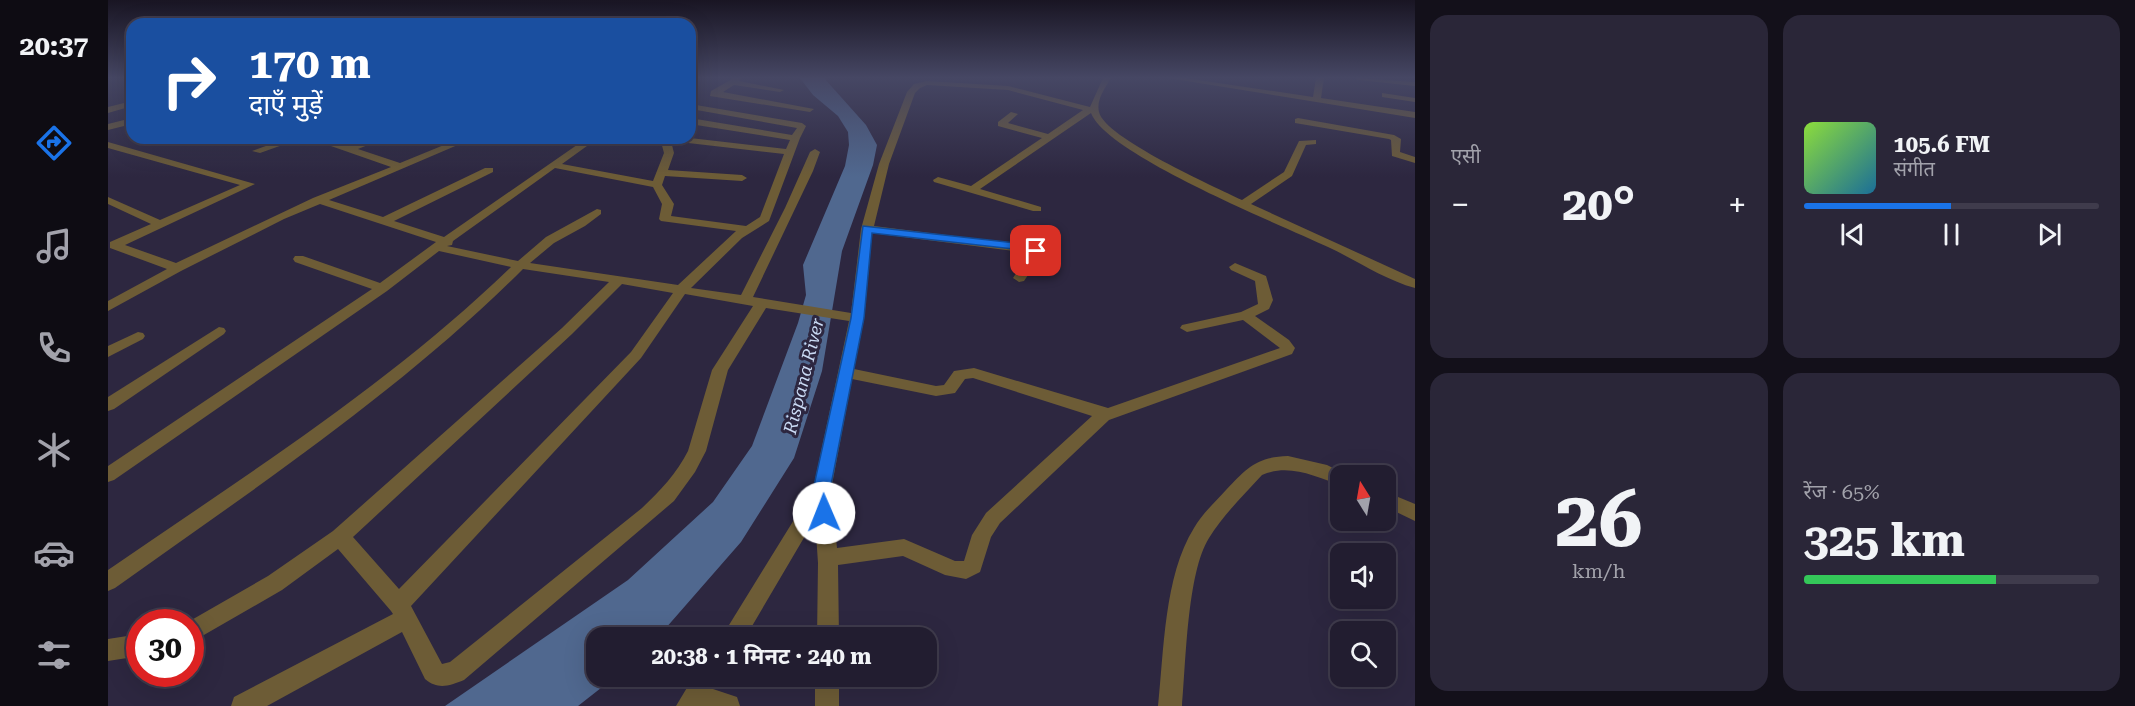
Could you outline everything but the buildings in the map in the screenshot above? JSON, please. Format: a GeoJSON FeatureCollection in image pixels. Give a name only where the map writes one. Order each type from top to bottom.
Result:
{"type":"FeatureCollection","features":[{"type":"Feature","properties":{"kind":"street"},"geometry":{"type":"LineString","coordinates":[[243,706],[402,611],[636,355],[681,290],[746,229],[761,223],[769,213],[789,152],[802,126],[721,111]]}},
{"type":"Feature","properties":{"kind":"street"},"geometry":{"type":"LineString","coordinates":[[828,627],[828,558],[822,490],[857,318],[867,229],[884,164],[903,111]]}},
{"type":"Feature","properties":{"kind":"street"},"geometry":{"type":"LineString","coordinates":[[972,190],[1090,111]]}},
{"type":"Feature","properties":{"kind":"street"},"geometry":{"type":"LineString","coordinates":[[1092,111],[1102,126],[1125,142],[1242,205],[1339,248],[1415,275]]}},
{"type":"Feature","properties":{"kind":"street"},"geometry":{"type":"LineString","coordinates":[[1389,111],[1415,115]]}},
{"type":"Feature","properties":{"kind":"street"},"geometry":{"type":"LineString","coordinates":[[1014,114],[1000,124],[1050,137]]}},
{"type":"Feature","properties":{"kind":"street"},"geometry":{"type":"LineString","coordinates":[[1298,121],[1391,137],[1396,139],[1395,154],[1415,160]]}},
{"type":"Feature","properties":{"kind":"street"},"geometry":{"type":"LineString","coordinates":[[108,127],[126,122]]}},
{"type":"Feature","properties":{"kind":"street"},"geometry":{"type":"LineString","coordinates":[[696,122],[795,138]]}},
{"type":"Feature","properties":{"kind":"street"},"geometry":{"type":"LineString","coordinates":[[696,141],[789,152]]}},
{"type":"Feature","properties":{"kind":"street"},"geometry":{"type":"LineString","coordinates":[[1242,205],[1288,174],[1302,143],[1313,142]]}},
{"type":"Feature","properties":{"kind":"street"},"geometry":{"type":"LineString","coordinates":[[257,151],[279,144]]}},
{"type":"Feature","properties":{"kind":"street"},"geometry":{"type":"LineString","coordinates":[[333,144],[399,166]]}},
{"type":"Feature","properties":{"kind":"street"},"geometry":{"type":"LineString","coordinates":[[350,149],[364,144]]}},
{"type":"Feature","properties":{"kind":"street"},"geometry":{"type":"LineString","coordinates":[[108,307],[177,268],[317,200],[455,144]]}},
{"type":"Feature","properties":{"kind":"street"},"geometry":{"type":"LineString","coordinates":[[110,472],[382,288],[444,245],[498,202],[584,144]]}},
{"type":"Feature","properties":{"kind":"street"},"geometry":{"type":"LineString","coordinates":[[667,144],[669,153],[657,185],[668,204],[666,220],[746,229]]}},
{"type":"Feature","properties":{"kind":"street"},"geometry":{"type":"LineString","coordinates":[[108,145],[250,183],[111,247]]}},
{"type":"Feature","properties":{"kind":"street"},"geometry":{"type":"LineString","coordinates":[[340,537],[402,611],[433,671],[440,676],[456,672],[649,513],[667,496],[689,467],[697,451],[720,370],[753,302],[775,237],[798,195],[815,152]]}},
{"type":"Feature","properties":{"kind":"street"},"geometry":{"type":"LineString","coordinates":[[554,165],[657,185]]}},
{"type":"Feature","properties":{"kind":"street"},"geometry":{"type":"LineString","coordinates":[[385,221],[489,170]]}},
{"type":"Feature","properties":{"kind":"street"},"geometry":{"type":"LineString","coordinates":[[661,173],[742,178]]}},
{"type":"Feature","properties":{"kind":"street"},"geometry":{"type":"LineString","coordinates":[[938,180],[1037,209]]}},
{"type":"Feature","properties":{"kind":"street"},"geometry":{"type":"LineString","coordinates":[[108,200],[160,224]]}},
{"type":"Feature","properties":{"kind":"street"},"geometry":{"type":"LineString","coordinates":[[317,200],[385,221],[444,245],[520,265],[857,318]]}},
{"type":"Feature","properties":{"kind":"street"},"geometry":{"type":"LineString","coordinates":[[108,582],[294,451],[387,381],[469,315],[520,265],[557,235],[581,224],[597,212]]}},
{"type":"Feature","properties":{"kind":"street"},"geometry":{"type":"LineString","coordinates":[[867,229],[1033,250],[1036,254],[1019,278]]}},
{"type":"Feature","properties":{"kind":"street"},"geometry":{"type":"LineString","coordinates":[[111,247],[177,268]]}},
{"type":"Feature","properties":{"kind":"street"},"geometry":{"type":"LineString","coordinates":[[1339,248],[1375,268],[1415,284]]}},
{"type":"Feature","properties":{"kind":"street"},"geometry":{"type":"LineString","coordinates":[[299,259],[382,288]]}},
{"type":"Feature","properties":{"kind":"street"},"geometry":{"type":"LineString","coordinates":[[1187,328],[1245,315],[1261,309],[1266,303],[1261,279],[1235,267]]}},
{"type":"Feature","properties":{"kind":"street"},"geometry":{"type":"LineString","coordinates":[[204,625],[275,583],[340,537],[567,331],[619,280]]}},
{"type":"Feature","properties":{"kind":"street"},"geometry":{"type":"LineString","coordinates":[[828,558],[904,547],[958,571],[969,569],[973,566],[986,527],[993,518],[1105,414],[1287,351],[1288,348],[1284,343],[1245,315]]}},
{"type":"Feature","properties":{"kind":"street"},"geometry":{"type":"LineString","coordinates":[[108,405],[219,331]]}},
{"type":"Feature","properties":{"kind":"street"},"geometry":{"type":"LineString","coordinates":[[108,352],[138,336]]}},
{"type":"Feature","properties":{"kind":"street"},"geometry":{"type":"LineString","coordinates":[[847,373],[936,391],[949,389],[960,375],[974,373],[1105,414]]}},
{"type":"Feature","properties":{"kind":"street"},"geometry":{"type":"LineString","coordinates":[[1170,706],[1186,573],[1200,534],[1256,470],[1266,464],[1295,463],[1330,474]]}},
{"type":"Feature","properties":{"kind":"street"},"geometry":{"type":"LineString","coordinates":[[739,627],[822,490]]}},
{"type":"Feature","properties":{"kind":"street"},"geometry":{"type":"LineString","coordinates":[[1396,504],[1415,513]]}},
{"type":"Feature","properties":{"kind":"street"},"geometry":{"type":"LineString","coordinates":[[108,650],[126,647]]}},
{"type":"Feature","properties":{"kind":"street"},"geometry":{"type":"LineString","coordinates":[[827,687],[827,706]]}},
{"type":"Feature","properties":{"kind":"street"},"geometry":{"type":"LineString","coordinates":[[698,693],[728,706]]}},
{"type":"Feature","properties":{"kind":"water","name":"Rispana River"},"geometry":{"type":"Polygon","coordinates":[[[832,111],[853,111],[866,125],[877,145],[873,165],[842,251],[822,371],[794,458],[741,542],[667,627],[586,627],[586,687],[602,687],[578,706],[445,706],[628,580],[713,502],[752,446],[798,323],[806,295],[803,265],[845,166],[849,145],[848,132],[832,111]]]}},
{"type":"Feature","properties":{"kind":"route"},"geometry":{"type":"LineString","coordinates":[[824,513],[822,490],[857,318],[867,229],[1025,247],[1036,251]]}}]}
